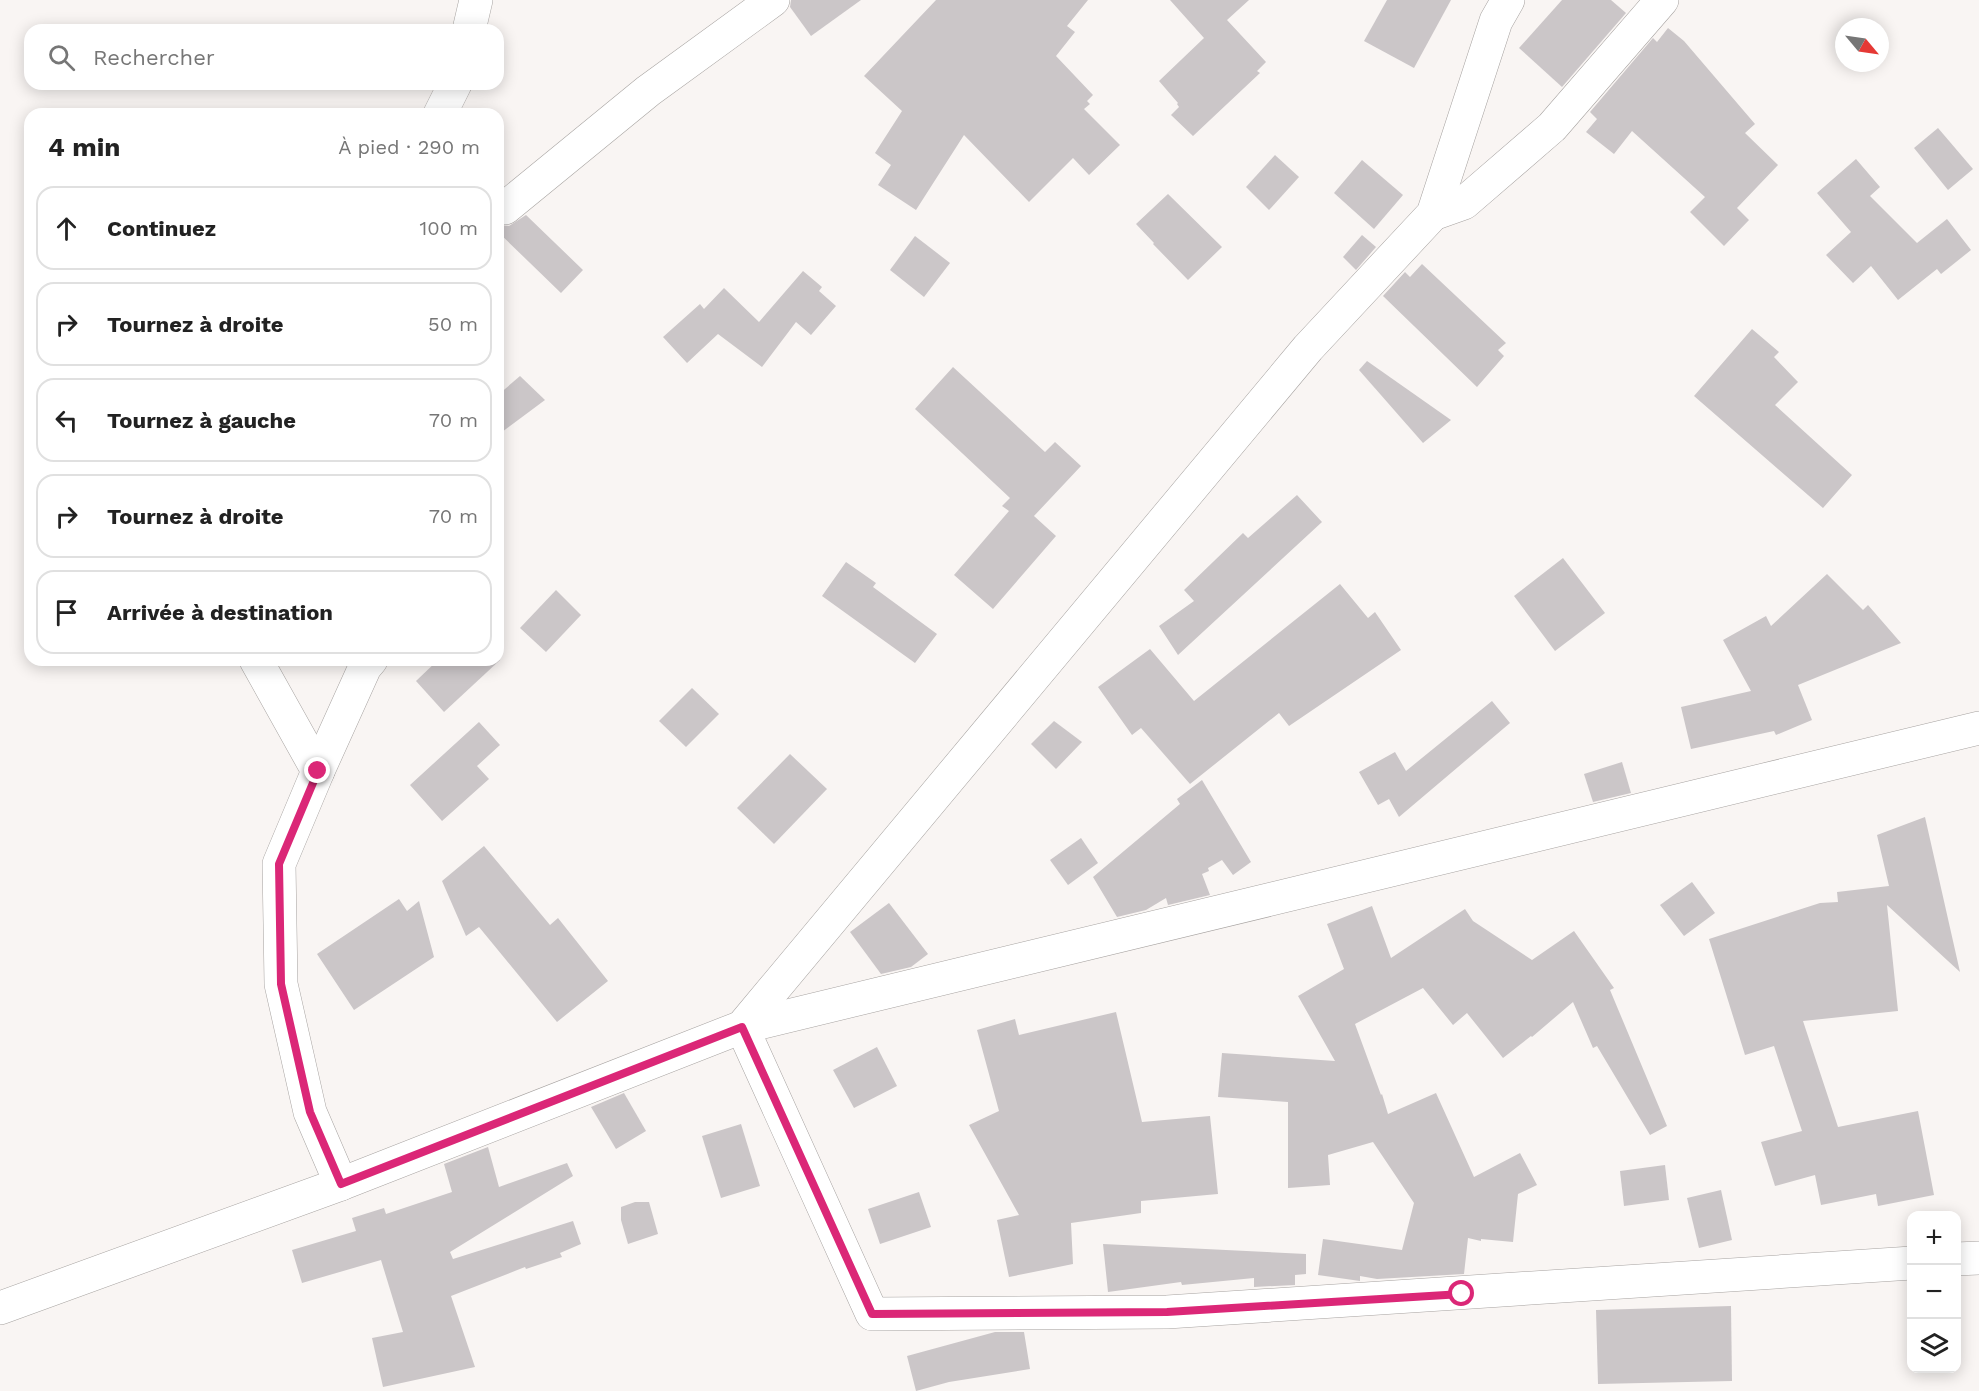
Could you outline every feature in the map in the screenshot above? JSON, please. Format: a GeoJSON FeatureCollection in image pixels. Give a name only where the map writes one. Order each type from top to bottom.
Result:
{"type":"FeatureCollection","features":[{"type":"Feature","properties":{"kind":"street"},"geometry":{"type":"LineString","coordinates":[[470,24],[476,0]]}},
{"type":"Feature","properties":{"kind":"street"},"geometry":{"type":"LineString","coordinates":[[505,208],[648,91],[773,0]]}},
{"type":"Feature","properties":{"kind":"street"},"geometry":{"type":"LineString","coordinates":[[742,1027],[1308,348],[1433,214],[1496,21],[1508,0]]}},
{"type":"Feature","properties":{"kind":"street"},"geometry":{"type":"LineString","coordinates":[[1433,214],[1464,203],[1552,127],[1662,0]]}},
{"type":"Feature","properties":{"kind":"street"},"geometry":{"type":"LineString","coordinates":[[443,108],[452,90]]}},
{"type":"Feature","properties":{"kind":"street"},"geometry":{"type":"LineString","coordinates":[[259,666],[318,771]]}},
{"type":"Feature","properties":{"kind":"street"},"geometry":{"type":"LineString","coordinates":[[341,1184],[310,1112],[281,984],[279,864],[366,666]]}},
{"type":"Feature","properties":{"kind":"street"},"geometry":{"type":"LineString","coordinates":[[0,1308],[341,1184],[742,1027],[1979,728]]}},
{"type":"Feature","properties":{"kind":"street"},"geometry":{"type":"LineString","coordinates":[[742,1027],[872,1314],[1167,1312],[1907,1263]]}},
{"type":"Feature","properties":{"kind":"street"},"geometry":{"type":"LineString","coordinates":[[1961,1259],[1979,1258]]}},
{"type":"Feature","properties":{"kind":"building"},"geometry":{"type":"Polygon","coordinates":[[[791,0],[861,0],[811,36],[790,7],[791,0]]]}},
{"type":"Feature","properties":{"kind":"building"},"geometry":{"type":"Polygon","coordinates":[[[936,0],[1088,0],[1067,26],[1075,32],[1056,56],[1093,95],[1087,101],[1090,104],[1084,109],[1120,145],[1089,175],[1073,158],[1029,202],[964,135],[916,210],[878,185],[891,165],[875,153],[902,111],[864,76],[936,0]]]}},
{"type":"Feature","properties":{"kind":"building"},"geometry":{"type":"Polygon","coordinates":[[[1170,0],[1249,0],[1227,20],[1266,62],[1257,71],[1260,73],[1193,136],[1171,115],[1179,107],[1178,103],[1159,81],[1204,38],[1170,0]]]}},
{"type":"Feature","properties":{"kind":"building"},"geometry":{"type":"Polygon","coordinates":[[[1387,0],[1451,0],[1414,68],[1364,41],[1387,0]]]}},
{"type":"Feature","properties":{"kind":"building"},"geometry":{"type":"Polygon","coordinates":[[[1562,0],[1611,0],[1626,13],[1562,87],[1519,48],[1562,0]]]}},
{"type":"Feature","properties":{"kind":"building"},"geometry":{"type":"Polygon","coordinates":[[[1668,28],[1684,41],[1755,124],[1745,133],[1778,165],[1737,208],[1749,220],[1724,246],[1690,212],[1705,197],[1632,131],[1614,154],[1586,132],[1597,119],[1590,112],[1653,38],[1657,42],[1668,28]]]}},
{"type":"Feature","properties":{"kind":"building"},"geometry":{"type":"Polygon","coordinates":[[[1938,128],[1973,169],[1948,190],[1914,148],[1938,128]]]}},
{"type":"Feature","properties":{"kind":"building"},"geometry":{"type":"Polygon","coordinates":[[[1275,155],[1299,177],[1269,210],[1246,187],[1275,155]]]}},
{"type":"Feature","properties":{"kind":"building"},"geometry":{"type":"Polygon","coordinates":[[[1856,159],[1880,187],[1870,196],[1917,243],[1947,219],[1971,250],[1941,274],[1937,269],[1898,300],[1871,266],[1853,283],[1826,255],[1851,232],[1817,193],[1856,159]]]}},
{"type":"Feature","properties":{"kind":"building"},"geometry":{"type":"Polygon","coordinates":[[[1362,160],[1403,195],[1374,229],[1334,193],[1362,160]]]}},
{"type":"Feature","properties":{"kind":"building"},"geometry":{"type":"Polygon","coordinates":[[[1168,194],[1222,247],[1188,280],[1136,224],[1168,194]]]}},
{"type":"Feature","properties":{"kind":"building"},"geometry":{"type":"Polygon","coordinates":[[[526,215],[583,270],[561,293],[504,238],[504,226],[509,226],[526,215]]]}},
{"type":"Feature","properties":{"kind":"building"},"geometry":{"type":"Polygon","coordinates":[[[1362,235],[1376,247],[1356,270],[1343,257],[1362,235]]]}},
{"type":"Feature","properties":{"kind":"building"},"geometry":{"type":"Polygon","coordinates":[[[915,236],[950,263],[924,297],[890,270],[915,236]]]}},
{"type":"Feature","properties":{"kind":"building"},"geometry":{"type":"Polygon","coordinates":[[[1422,264],[1506,343],[1498,350],[1504,356],[1477,387],[1383,296],[1405,272],[1410,277],[1422,264]]]}},
{"type":"Feature","properties":{"kind":"building"},"geometry":{"type":"Polygon","coordinates":[[[803,271],[822,287],[819,291],[836,306],[811,335],[796,322],[762,367],[718,334],[687,363],[663,337],[700,304],[704,309],[724,288],[759,322],[803,271]]]}},
{"type":"Feature","properties":{"kind":"building"},"geometry":{"type":"Polygon","coordinates":[[[1752,329],[1779,352],[1774,357],[1798,382],[1775,405],[1852,475],[1823,508],[1694,396],[1752,329]]]}},
{"type":"Feature","properties":{"kind":"building"},"geometry":{"type":"Polygon","coordinates":[[[1367,361],[1451,420],[1423,443],[1359,370],[1367,361]]]}},
{"type":"Feature","properties":{"kind":"building"},"geometry":{"type":"Polygon","coordinates":[[[953,367],[1045,452],[1055,442],[1081,466],[1034,516],[1056,536],[993,609],[954,575],[1009,511],[1002,506],[1010,498],[915,409],[953,367]]]}},
{"type":"Feature","properties":{"kind":"building"},"geometry":{"type":"Polygon","coordinates":[[[520,376],[545,400],[504,431],[504,390],[520,376]]]}},
{"type":"Feature","properties":{"kind":"building"},"geometry":{"type":"Polygon","coordinates":[[[1297,495],[1322,522],[1178,655],[1159,626],[1194,601],[1184,590],[1243,533],[1248,538],[1297,495]]]}},
{"type":"Feature","properties":{"kind":"building"},"geometry":{"type":"Polygon","coordinates":[[[1563,558],[1605,613],[1555,651],[1514,596],[1563,558]]]}},
{"type":"Feature","properties":{"kind":"building"},"geometry":{"type":"Polygon","coordinates":[[[846,562],[876,583],[873,587],[937,634],[915,663],[822,596],[846,562]]]}},
{"type":"Feature","properties":{"kind":"building"},"geometry":{"type":"Polygon","coordinates":[[[1827,574],[1863,610],[1868,605],[1901,643],[1798,685],[1812,720],[1776,735],[1774,731],[1691,749],[1681,707],[1751,691],[1723,640],[1766,616],[1771,626],[1827,574]]]}},
{"type":"Feature","properties":{"kind":"building"},"geometry":{"type":"Polygon","coordinates":[[[1340,584],[1368,618],[1375,612],[1401,650],[1289,726],[1279,713],[1190,784],[1141,728],[1132,735],[1098,687],[1150,649],[1194,701],[1340,584]]]}},
{"type":"Feature","properties":{"kind":"building"},"geometry":{"type":"Polygon","coordinates":[[[556,590],[581,615],[546,652],[520,628],[556,590]]]}},
{"type":"Feature","properties":{"kind":"building"},"geometry":{"type":"Polygon","coordinates":[[[432,666],[494,666],[444,712],[416,681],[432,666]]]}},
{"type":"Feature","properties":{"kind":"building"},"geometry":{"type":"Polygon","coordinates":[[[692,688],[719,714],[686,747],[659,721],[692,688]]]}},
{"type":"Feature","properties":{"kind":"building"},"geometry":{"type":"Polygon","coordinates":[[[1492,701],[1510,723],[1399,817],[1389,799],[1378,805],[1359,772],[1395,752],[1406,771],[1492,701]]]}},
{"type":"Feature","properties":{"kind":"building"},"geometry":{"type":"Polygon","coordinates":[[[1054,721],[1082,742],[1056,769],[1031,744],[1054,721]]]}},
{"type":"Feature","properties":{"kind":"building"},"geometry":{"type":"Polygon","coordinates":[[[479,722],[500,745],[477,766],[489,779],[442,821],[410,785],[479,722]]]}},
{"type":"Feature","properties":{"kind":"building"},"geometry":{"type":"Polygon","coordinates":[[[790,754],[827,789],[774,844],[737,808],[790,754]]]}},
{"type":"Feature","properties":{"kind":"building"},"geometry":{"type":"Polygon","coordinates":[[[1622,762],[1631,793],[1593,802],[1584,774],[1622,762]]]}},
{"type":"Feature","properties":{"kind":"building"},"geometry":{"type":"Polygon","coordinates":[[[1202,780],[1251,862],[1233,875],[1222,860],[1208,868],[1209,871],[1202,874],[1210,895],[1168,905],[1166,898],[1146,910],[1117,917],[1093,877],[1180,804],[1177,799],[1202,780]]]}},
{"type":"Feature","properties":{"kind":"building"},"geometry":{"type":"Polygon","coordinates":[[[1925,817],[1960,972],[1887,905],[1898,1011],[1803,1021],[1838,1127],[1918,1111],[1934,1195],[1878,1206],[1876,1194],[1821,1205],[1815,1175],[1775,1186],[1761,1142],[1802,1131],[1774,1046],[1745,1055],[1709,939],[1820,903],[1838,902],[1837,892],[1889,886],[1877,835],[1925,817]]]}},
{"type":"Feature","properties":{"kind":"building"},"geometry":{"type":"Polygon","coordinates":[[[1081,838],[1098,863],[1068,885],[1050,860],[1081,838]]]}},
{"type":"Feature","properties":{"kind":"building"},"geometry":{"type":"Polygon","coordinates":[[[484,846],[550,925],[558,918],[608,981],[557,1022],[479,927],[466,936],[442,881],[484,846]]]}},
{"type":"Feature","properties":{"kind":"building"},"geometry":{"type":"Polygon","coordinates":[[[1692,882],[1715,913],[1684,936],[1660,905],[1692,882]]]}},
{"type":"Feature","properties":{"kind":"building"},"geometry":{"type":"Polygon","coordinates":[[[399,899],[407,911],[419,901],[434,957],[354,1010],[317,954],[399,899]]]}},
{"type":"Feature","properties":{"kind":"building"},"geometry":{"type":"Polygon","coordinates":[[[889,903],[928,954],[911,967],[881,974],[850,932],[889,903]]]}},
{"type":"Feature","properties":{"kind":"building"},"geometry":{"type":"Polygon","coordinates":[[[1372,906],[1391,958],[1465,909],[1473,921],[1532,960],[1574,931],[1614,988],[1610,990],[1667,1126],[1650,1135],[1597,1046],[1593,1048],[1573,1002],[1503,1058],[1467,1013],[1453,1025],[1423,988],[1355,1024],[1388,1114],[1436,1093],[1474,1177],[1520,1153],[1537,1185],[1518,1194],[1513,1242],[1481,1239],[1481,1241],[1468,1238],[1464,1274],[1377,1279],[1360,1276],[1360,1281],[1318,1275],[1323,1239],[1402,1250],[1414,1203],[1373,1142],[1328,1155],[1330,1185],[1288,1188],[1288,1102],[1218,1097],[1222,1053],[1335,1061],[1298,996],[1344,969],[1327,924],[1372,906]]]}},
{"type":"Feature","properties":{"kind":"building"},"geometry":{"type":"Polygon","coordinates":[[[1116,1012],[1142,1122],[1210,1116],[1218,1194],[1141,1201],[1141,1213],[1071,1223],[1073,1264],[1009,1277],[997,1220],[1019,1215],[969,1125],[999,1111],[977,1030],[1015,1019],[1019,1035],[1116,1012]]]}},
{"type":"Feature","properties":{"kind":"building"},"geometry":{"type":"Polygon","coordinates":[[[877,1047],[897,1086],[854,1108],[833,1070],[877,1047]]]}},
{"type":"Feature","properties":{"kind":"building"},"geometry":{"type":"Polygon","coordinates":[[[624,1093],[646,1131],[616,1149],[591,1107],[624,1093]]]}},
{"type":"Feature","properties":{"kind":"building"},"geometry":{"type":"Polygon","coordinates":[[[741,1124],[760,1186],[721,1198],[702,1136],[741,1124]]]}},
{"type":"Feature","properties":{"kind":"building"},"geometry":{"type":"Polygon","coordinates":[[[488,1147],[499,1187],[567,1163],[573,1176],[450,1252],[453,1259],[573,1221],[581,1244],[560,1253],[562,1257],[526,1269],[525,1267],[451,1296],[475,1367],[383,1387],[372,1338],[403,1332],[381,1260],[302,1283],[292,1250],[356,1231],[352,1218],[384,1208],[386,1214],[452,1192],[444,1164],[488,1147]]]}},
{"type":"Feature","properties":{"kind":"building"},"geometry":{"type":"Polygon","coordinates":[[[1665,1165],[1669,1200],[1624,1206],[1620,1171],[1665,1165]]]}},
{"type":"Feature","properties":{"kind":"building"},"geometry":{"type":"Polygon","coordinates":[[[1721,1190],[1732,1240],[1699,1248],[1687,1198],[1721,1190]]]}},
{"type":"Feature","properties":{"kind":"building"},"geometry":{"type":"Polygon","coordinates":[[[919,1192],[931,1227],[880,1244],[868,1209],[919,1192]]]}},
{"type":"Feature","properties":{"kind":"building"},"geometry":{"type":"Polygon","coordinates":[[[635,1202],[649,1202],[658,1234],[628,1244],[621,1220],[621,1207],[635,1202]]]}},
{"type":"Feature","properties":{"kind":"building"},"geometry":{"type":"Polygon","coordinates":[[[1103,1244],[1306,1254],[1306,1274],[1295,1275],[1295,1285],[1254,1287],[1254,1278],[1182,1285],[1181,1282],[1108,1292],[1103,1244]]]}},
{"type":"Feature","properties":{"kind":"building"},"geometry":{"type":"Polygon","coordinates":[[[1731,1306],[1732,1381],[1598,1384],[1596,1310],[1731,1306]]]}},
{"type":"Feature","properties":{"kind":"building"},"geometry":{"type":"Polygon","coordinates":[[[995,1332],[1024,1332],[1030,1369],[949,1382],[916,1391],[907,1356],[995,1332]]]}},
{"type":"Feature","properties":{"kind":"route"},"geometry":{"type":"LineString","coordinates":[[318,771],[279,864],[281,984],[310,1112],[341,1184],[742,1027],[872,1314],[1167,1312],[1462,1294]]}}]}
